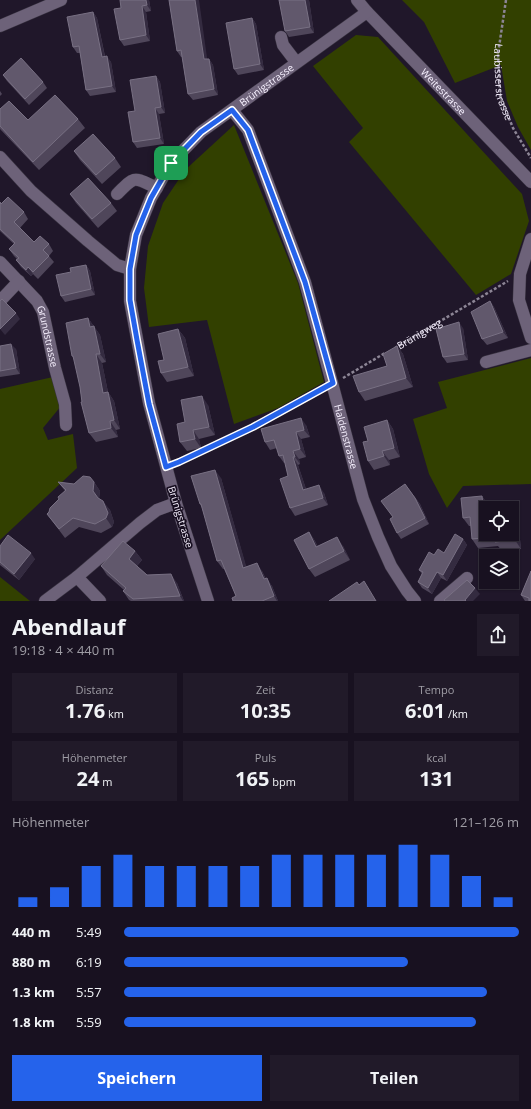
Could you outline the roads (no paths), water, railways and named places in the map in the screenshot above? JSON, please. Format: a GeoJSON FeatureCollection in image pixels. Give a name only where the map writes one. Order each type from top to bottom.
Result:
{"type":"FeatureCollection","features":[{"type":"Feature","properties":{"kind":"street"},"geometry":{"type":"LineString","coordinates":[[0,26],[62,0]]}},
{"type":"Feature","properties":{"kind":"street","name":"Weitestrasse"},"geometry":{"type":"LineString","coordinates":[[357,0],[531,182]]}},
{"type":"Feature","properties":{"kind":"street","name":"Brünigstrasse"},"geometry":{"type":"LineString","coordinates":[[208,601],[176,503],[149,404],[130,300],[130,269],[136,235],[151,198],[171,163],[201,132],[367,12]]}},
{"type":"Feature","properties":{"kind":"street"},"geometry":{"type":"LineString","coordinates":[[281,37],[283,45],[296,62]]}},
{"type":"Feature","properties":{"kind":"street","name":"Haldenstrasse"},"geometry":{"type":"LineString","coordinates":[[232,110],[248,130],[305,282],[363,499],[391,566],[415,601]]}},
{"type":"Feature","properties":{"kind":"street"},"geometry":{"type":"LineString","coordinates":[[0,157],[32,191],[88,241],[117,265],[130,269]]}},
{"type":"Feature","properties":{"kind":"street"},"geometry":{"type":"LineString","coordinates":[[117,194],[132,179],[136,179],[157,188]]}},
{"type":"Feature","properties":{"kind":"street"},"geometry":{"type":"LineString","coordinates":[[531,239],[520,274],[520,300],[531,338]]}},
{"type":"Feature","properties":{"kind":"street","name":"Grundstrasse"},"geometry":{"type":"LineString","coordinates":[[0,262],[37,301],[43,312],[55,368],[65,404],[66,425]]}},
{"type":"Feature","properties":{"kind":"street"},"geometry":{"type":"LineString","coordinates":[[0,301],[19,281]]}},
{"type":"Feature","properties":{"kind":"street"},"geometry":{"type":"LineString","coordinates":[[486,362],[531,350]]}},
{"type":"Feature","properties":{"kind":"street"},"geometry":{"type":"LineString","coordinates":[[45,601],[77,577],[157,510],[176,503]]}},
{"type":"Feature","properties":{"kind":"street"},"geometry":{"type":"LineString","coordinates":[[77,577],[100,601]]}},
{"type":"Feature","properties":{"kind":"street"},"geometry":{"type":"LineString","coordinates":[[440,601],[467,578]]}}]}
